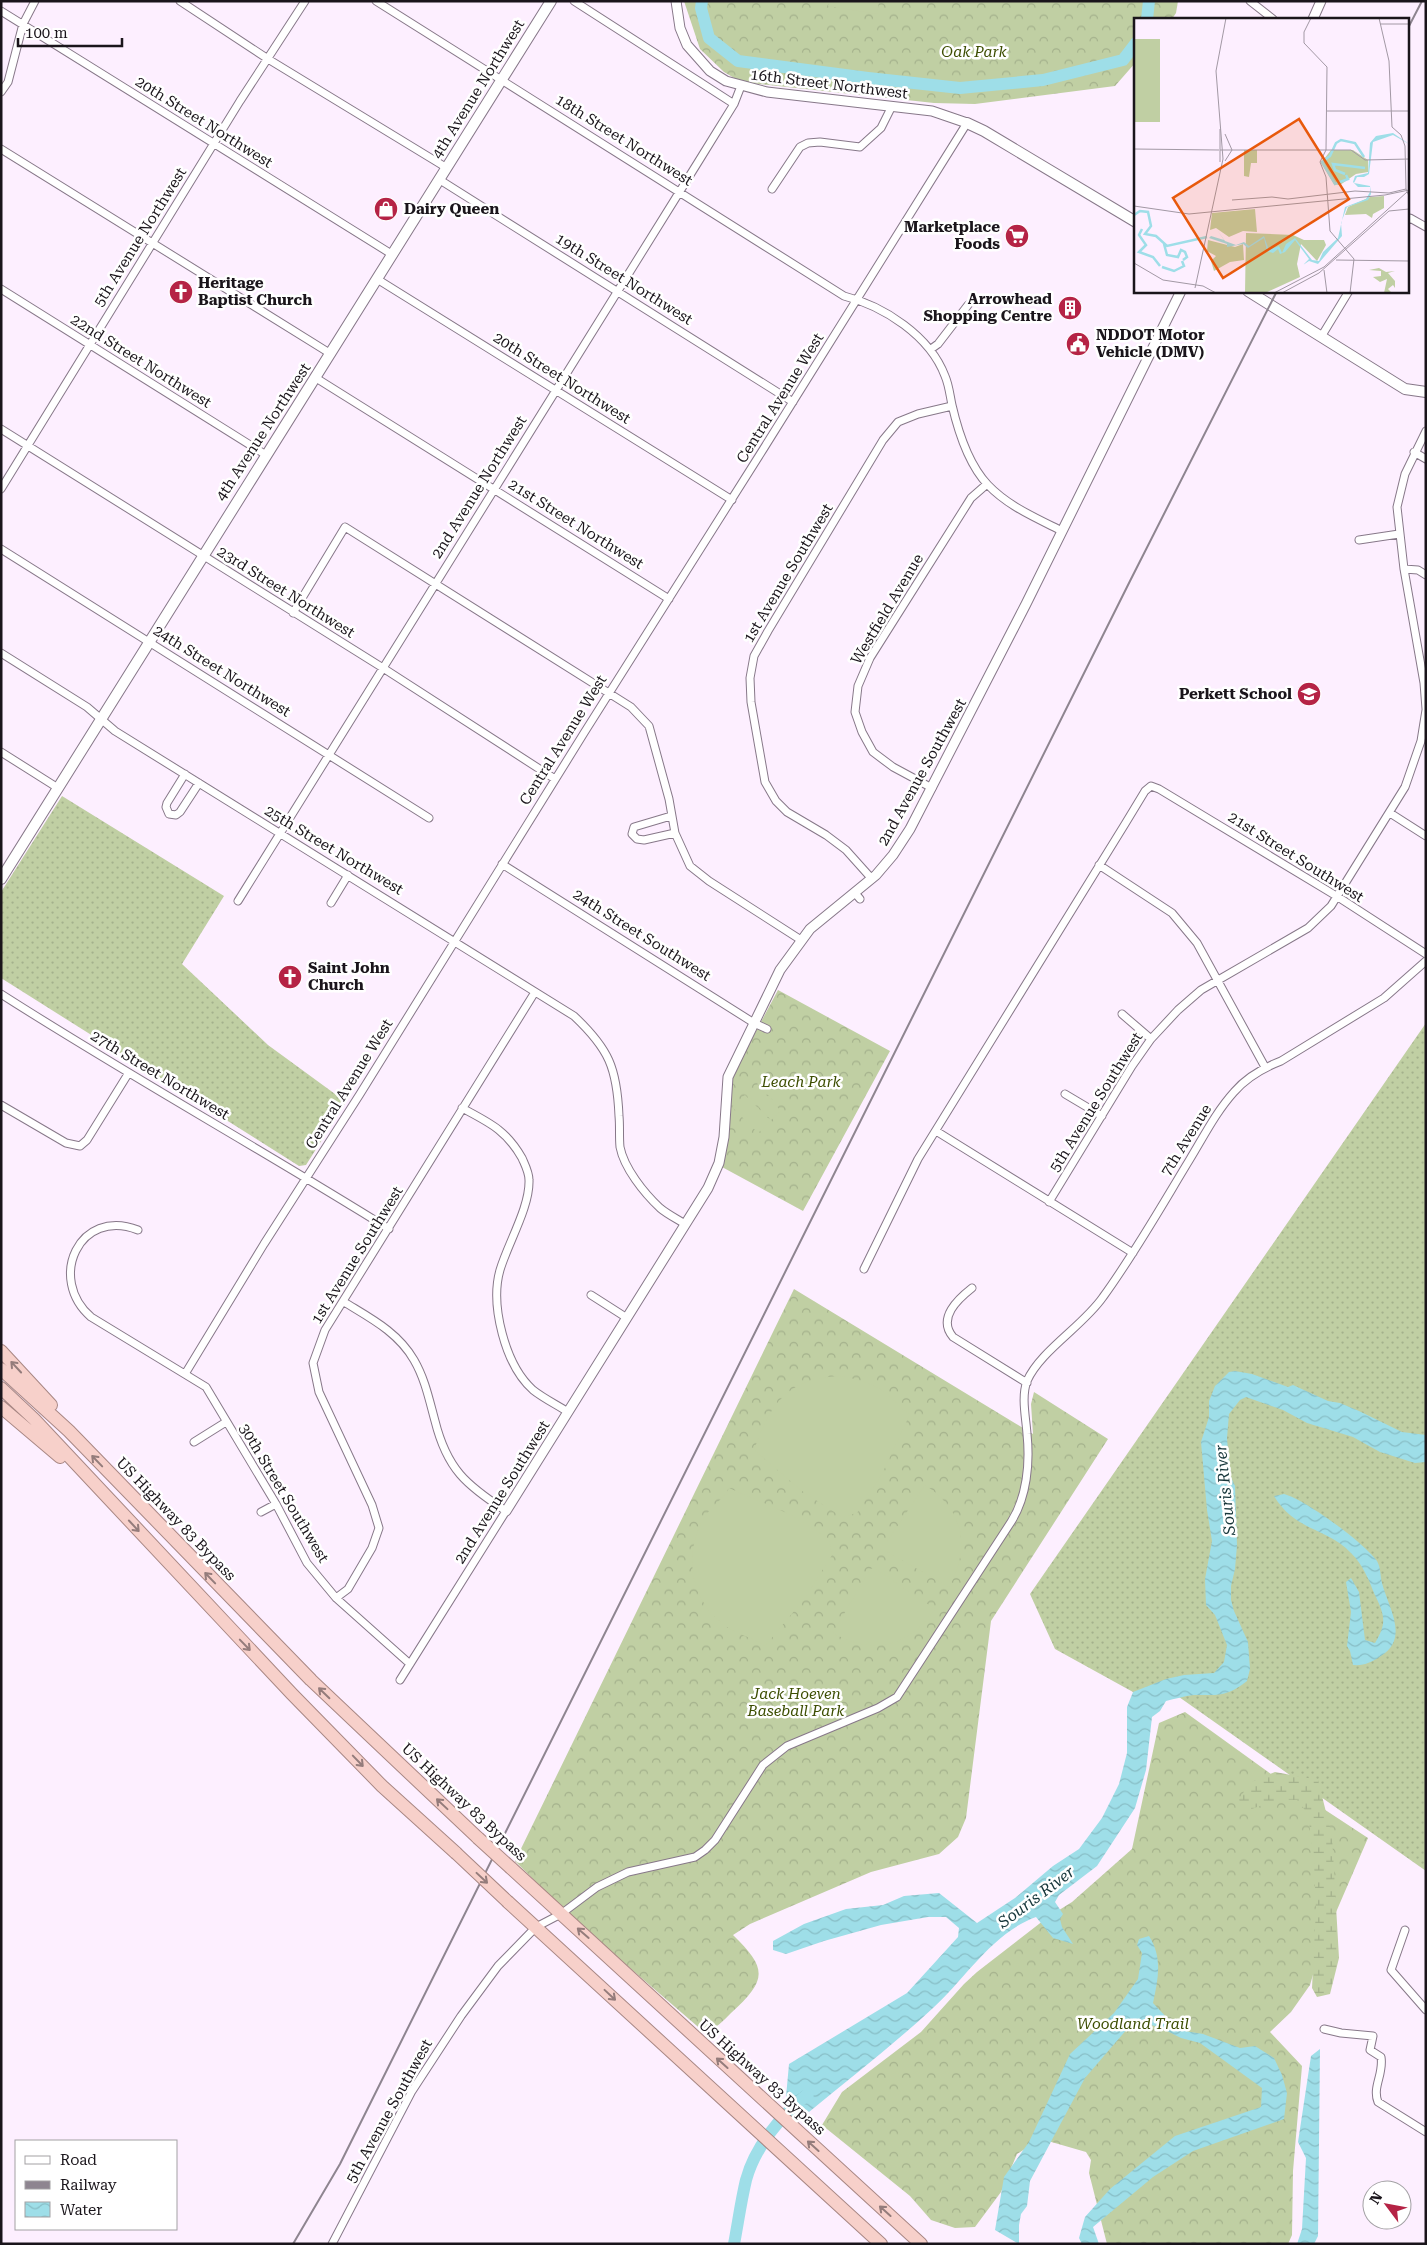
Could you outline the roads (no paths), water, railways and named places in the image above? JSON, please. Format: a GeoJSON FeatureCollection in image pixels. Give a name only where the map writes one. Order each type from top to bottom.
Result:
{"type":"FeatureCollection","features":[{"type":"Feature","properties":{"kind":"highway"},"geometry":{"type":"LineString","coordinates":[[1,1350],[63,1417],[68,1431]]}},
{"type":"Feature","properties":{"kind":"highway","name":"US Highway 83 Bypass"},"geometry":{"type":"LineString","coordinates":[[1,1369],[68,1431],[297,1666],[478,1838],[921,2244]]}},
{"type":"Feature","properties":{"kind":"highway"},"geometry":{"type":"LineString","coordinates":[[1,1388],[34,1418],[285,1687],[382,1786],[881,2244]]}},
{"type":"Feature","properties":{"kind":"highway"},"geometry":{"type":"LineString","coordinates":[[1,1407],[27,1427],[72,1468],[101,1490]]}},
{"type":"Feature","properties":{"kind":"main road","name":"4th Avenue Northwest"},"geometry":{"type":"LineString","coordinates":[[1,879],[448,168],[550,1]]}},
{"type":"Feature","properties":{"kind":"main road"},"geometry":{"type":"LineString","coordinates":[[967,122],[1134,221]]}},
{"type":"Feature","properties":{"kind":"main road"},"geometry":{"type":"LineString","coordinates":[[1250,292],[1405,388],[1426,392]]}},
{"type":"Feature","properties":{"kind":"street"},"geometry":{"type":"LineString","coordinates":[[1,92],[8,82],[23,24],[35,1]]}},
{"type":"Feature","properties":{"kind":"street"},"geometry":{"type":"LineString","coordinates":[[180,1],[268,58],[448,168]]}},
{"type":"Feature","properties":{"kind":"street","name":"5th Avenue Northwest"},"geometry":{"type":"LineString","coordinates":[[1,489],[214,144],[305,1]]}},
{"type":"Feature","properties":{"kind":"street","name":"18th Street Northwest"},"geometry":{"type":"LineString","coordinates":[[376,1],[844,296],[867,302],[905,326],[931,348]]}},
{"type":"Feature","properties":{"kind":"street"},"geometry":{"type":"LineString","coordinates":[[574,1],[734,104]]}},
{"type":"Feature","properties":{"kind":"street","name":"16th Street Northwest"},"geometry":{"type":"LineString","coordinates":[[676,1],[680,28],[687,45],[710,71],[726,81],[767,92],[932,111],[967,122]]}},
{"type":"Feature","properties":{"kind":"street"},"geometry":{"type":"LineString","coordinates":[[1250,1],[1272,18]]}},
{"type":"Feature","properties":{"kind":"street"},"geometry":{"type":"LineString","coordinates":[[1313,18],[1321,1]]}},
{"type":"Feature","properties":{"kind":"street","name":"20th Street Northwest"},"geometry":{"type":"LineString","coordinates":[[1,11],[393,255]]}},
{"type":"Feature","properties":{"kind":"street","name":"2nd Avenue Northwest"},"geometry":{"type":"LineString","coordinates":[[238,901],[734,104],[741,86]]}},
{"type":"Feature","properties":{"kind":"street"},"geometry":{"type":"LineString","coordinates":[[772,189],[800,147],[808,143],[820,142],[860,147],[881,128],[892,106]]}},
{"type":"Feature","properties":{"kind":"street","name":"Central Avenue West"},"geometry":{"type":"LineString","coordinates":[[185,1374],[967,122]]}},
{"type":"Feature","properties":{"kind":"street"},"geometry":{"type":"LineString","coordinates":[[1,149],[152,245],[331,354]]}},
{"type":"Feature","properties":{"kind":"street","name":"19th Street Northwest"},"geometry":{"type":"LineString","coordinates":[[440,180],[793,402]]}},
{"type":"Feature","properties":{"kind":"street"},"geometry":{"type":"LineString","coordinates":[[1410,219],[1426,227]]}},
{"type":"Feature","properties":{"kind":"street","name":"20th Street Northwest"},"geometry":{"type":"LineString","coordinates":[[377,279],[732,500]]}},
{"type":"Feature","properties":{"kind":"street","name":"22nd Street Northwest"},"geometry":{"type":"LineString","coordinates":[[1,289],[266,455]]}},
{"type":"Feature","properties":{"kind":"street","name":"2nd Avenue Southwest"},"geometry":{"type":"LineString","coordinates":[[400,1680],[708,1188],[720,1163],[724,1137],[728,1077],[780,970],[810,929],[857,896],[893,856],[932,788],[1181,292]]}},
{"type":"Feature","properties":{"kind":"street"},"geometry":{"type":"LineString","coordinates":[[1321,337],[1348,292]]}},
{"type":"Feature","properties":{"kind":"street"},"geometry":{"type":"LineString","coordinates":[[968,305],[938,344],[931,348],[946,377],[958,426],[974,463],[987,484],[1019,510],[1062,531]]}},
{"type":"Feature","properties":{"kind":"street","name":"21st Street Northwest"},"geometry":{"type":"LineString","coordinates":[[316,378],[669,599]]}},
{"type":"Feature","properties":{"kind":"street","name":"1st Avenue Southwest"},"geometry":{"type":"LineString","coordinates":[[872,879],[846,850],[826,835],[787,812],[776,801],[765,782],[750,678],[754,656],[883,440],[898,422],[918,414],[952,406]]}},
{"type":"Feature","properties":{"kind":"street","name":"23rd Street Northwest"},"geometry":{"type":"LineString","coordinates":[[1,429],[383,668],[555,779]]}},
{"type":"Feature","properties":{"kind":"street","name":"5th Avenue Southwest"},"geometry":{"type":"LineString","coordinates":[[1049,1202],[1132,1066],[1151,1039],[1201,990],[1308,928],[1321,918],[1338,897],[1405,786],[1415,763],[1421,741],[1426,709],[1424,683],[1404,569],[1397,507],[1405,474],[1414,452],[1426,431]]}},
{"type":"Feature","properties":{"kind":"street"},"geometry":{"type":"LineString","coordinates":[[1414,452],[1426,459]]}},
{"type":"Feature","properties":{"kind":"street","name":"Westfield Avenue"},"geometry":{"type":"LineString","coordinates":[[932,788],[893,766],[873,752],[862,732],[855,712],[858,686],[870,658],[972,498],[987,484]]}},
{"type":"Feature","properties":{"kind":"street"},"geometry":{"type":"LineString","coordinates":[[293,613],[345,527],[631,707],[649,726],[669,799],[675,833],[690,866],[801,940]]}},
{"type":"Feature","properties":{"kind":"street"},"geometry":{"type":"LineString","coordinates":[[1359,540],[1399,534]]}},
{"type":"Feature","properties":{"kind":"street","name":"24th Street Northwest"},"geometry":{"type":"LineString","coordinates":[[1,548],[429,818]]}},
{"type":"Feature","properties":{"kind":"street"},"geometry":{"type":"LineString","coordinates":[[1404,569],[1418,570],[1426,575]]}},
{"type":"Feature","properties":{"kind":"street","name":"25th Street Northwest"},"geometry":{"type":"LineString","coordinates":[[1,653],[87,707],[115,731],[574,1016],[591,1032],[607,1054],[616,1077],[620,1147],[625,1161],[638,1182],[660,1208],[685,1224]]}},
{"type":"Feature","properties":{"kind":"street"},"geometry":{"type":"LineString","coordinates":[[1,752],[58,788]]}},
{"type":"Feature","properties":{"kind":"street"},"geometry":{"type":"LineString","coordinates":[[185,774],[167,803],[166,807],[170,814],[176,815],[180,812],[199,783]]}},
{"type":"Feature","properties":{"kind":"street","name":"21st Street Southwest"},"geometry":{"type":"LineString","coordinates":[[1099,865],[1145,791],[1151,786],[1159,789],[1338,897],[1426,954]]}},
{"type":"Feature","properties":{"kind":"street"},"geometry":{"type":"LineString","coordinates":[[1390,813],[1426,836]]}},
{"type":"Feature","properties":{"kind":"street"},"geometry":{"type":"LineString","coordinates":[[671,816],[639,824],[634,827],[632,834],[637,840],[644,840],[675,833]]}},
{"type":"Feature","properties":{"kind":"street","name":"24th Street Southwest"},"geometry":{"type":"LineString","coordinates":[[502,864],[754,1023],[767,1029]]}},
{"type":"Feature","properties":{"kind":"street"},"geometry":{"type":"LineString","coordinates":[[864,1269],[918,1159],[1099,865],[1172,913],[1197,943],[1265,1067]]}},
{"type":"Feature","properties":{"kind":"street"},"geometry":{"type":"LineString","coordinates":[[331,903],[348,875]]}},
{"type":"Feature","properties":{"kind":"street","name":"7th Avenue"},"geometry":{"type":"LineString","coordinates":[[1027,1382],[1036,1365],[1084,1320],[1102,1298],[1133,1253],[1217,1114],[1234,1092],[1265,1067],[1280,1061],[1384,998],[1426,961]]}},
{"type":"Feature","properties":{"kind":"street","name":"1st Avenue Southwest"},"geometry":{"type":"LineString","coordinates":[[336,1598],[348,1589],[372,1548],[379,1528],[372,1505],[319,1392],[314,1363],[325,1330],[535,992]]}},
{"type":"Feature","properties":{"kind":"street","name":"27th Street Northwest"},"geometry":{"type":"LineString","coordinates":[[1,994],[128,1074],[389,1229]]}},
{"type":"Feature","properties":{"kind":"street"},"geometry":{"type":"LineString","coordinates":[[1122,1014],[1151,1039]]}},
{"type":"Feature","properties":{"kind":"street"},"geometry":{"type":"LineString","coordinates":[[1,1105],[66,1143],[80,1146],[87,1140],[128,1074]]}},
{"type":"Feature","properties":{"kind":"street"},"geometry":{"type":"LineString","coordinates":[[1066,1094],[1102,1116]]}},
{"type":"Feature","properties":{"kind":"street"},"geometry":{"type":"LineString","coordinates":[[462,1108],[496,1127],[512,1142],[526,1166],[529,1180],[524,1205],[500,1270],[497,1291],[498,1313],[505,1341],[521,1373],[532,1389],[568,1412]]}},
{"type":"Feature","properties":{"kind":"street"},"geometry":{"type":"LineString","coordinates":[[936,1131],[1133,1253]]}},
{"type":"Feature","properties":{"kind":"street","name":"30th Street Southwest"},"geometry":{"type":"LineString","coordinates":[[138,1230],[115,1224],[103,1227],[87,1236],[76,1249],[72,1263],[71,1282],[74,1294],[82,1308],[91,1317],[206,1387],[276,1504],[307,1563],[336,1598],[410,1664]]}},
{"type":"Feature","properties":{"kind":"street"},"geometry":{"type":"LineString","coordinates":[[972,1288],[956,1302],[949,1315],[947,1323],[948,1332],[953,1337],[1027,1382]]}},
{"type":"Feature","properties":{"kind":"street"},"geometry":{"type":"LineString","coordinates":[[591,1295],[627,1318]]}},
{"type":"Feature","properties":{"kind":"street"},"geometry":{"type":"LineString","coordinates":[[344,1302],[378,1322],[399,1339],[414,1359],[427,1386],[444,1453],[466,1483],[477,1493],[506,1511]]}},
{"type":"Feature","properties":{"kind":"street","name":"5th Avenue Southwest"},"geometry":{"type":"LineString","coordinates":[[332,2244],[412,2092],[444,2041],[480,1988],[536,1927],[561,1914],[596,1887],[616,1877],[648,1866],[695,1857],[715,1840],[763,1765],[775,1754],[787,1746],[878,1708],[897,1697],[1011,1522],[1024,1496],[1028,1436],[1025,1398],[1027,1382]]}},
{"type":"Feature","properties":{"kind":"street"},"geometry":{"type":"LineString","coordinates":[[194,1442],[226,1422]]}},
{"type":"Feature","properties":{"kind":"street"},"geometry":{"type":"LineString","coordinates":[[261,1512],[276,1504]]}},
{"type":"Feature","properties":{"kind":"street"},"geometry":{"type":"LineString","coordinates":[[1405,1930],[1391,1970],[1426,2010]]}},
{"type":"Feature","properties":{"kind":"street"},"geometry":{"type":"LineString","coordinates":[[1324,2029],[1341,2033],[1373,2036],[1370,2050],[1381,2057],[1383,2068],[1375,2094],[1378,2102],[1426,2132]]}},
{"type":"Feature","properties":{"kind":"water"},"geometry":{"type":"Polygon","coordinates":[[[1235,1371],[1252,1374],[1288,1387],[1293,1385],[1328,1401],[1340,1403],[1359,1411],[1402,1432],[1426,1435],[1426,1462],[1415,1463],[1380,1452],[1353,1437],[1307,1423],[1283,1410],[1246,1397],[1240,1400],[1229,1414],[1227,1438],[1230,1475],[1235,1486],[1237,1545],[1231,1586],[1231,1600],[1248,1642],[1250,1669],[1247,1681],[1234,1690],[1222,1694],[1190,1695],[1166,1701],[1160,1711],[1152,1717],[1146,1770],[1135,1808],[1097,1866],[1059,1895],[1055,1902],[1063,1914],[1060,1919],[1062,1927],[1073,1944],[1053,1938],[1036,1917],[1020,1924],[993,1945],[918,2022],[809,2112],[786,2097],[789,2064],[907,1993],[958,1937],[959,1928],[946,1917],[928,1917],[881,1925],[786,1954],[773,1950],[773,1941],[804,1924],[846,1909],[883,1905],[904,1896],[939,1893],[977,1923],[1015,1898],[1053,1866],[1079,1849],[1102,1818],[1119,1784],[1127,1753],[1127,1707],[1133,1692],[1166,1679],[1184,1675],[1214,1673],[1224,1662],[1227,1645],[1215,1615],[1206,1605],[1205,1579],[1212,1541],[1207,1510],[1201,1442],[1209,1417],[1209,1401],[1215,1386],[1229,1372],[1235,1371]]]}},
{"type":"Feature","properties":{"kind":"water"},"geometry":{"type":"Polygon","coordinates":[[[1284,1494],[1306,1504],[1334,1523],[1360,1543],[1377,1561],[1396,1631],[1390,1649],[1374,1660],[1364,1664],[1353,1665],[1347,1646],[1351,1612],[1346,1582],[1351,1578],[1359,1592],[1365,1640],[1375,1643],[1382,1629],[1382,1613],[1365,1572],[1351,1553],[1341,1545],[1332,1538],[1301,1523],[1283,1508],[1274,1496],[1284,1494]]]}},
{"type":"Feature","properties":{"kind":"water"},"geometry":{"type":"Polygon","coordinates":[[[1149,1936],[1158,1961],[1158,1977],[1153,2003],[1168,2019],[1185,2031],[1203,2034],[1240,2048],[1255,2046],[1274,2058],[1282,2075],[1287,2093],[1284,2119],[1193,2151],[1153,2177],[1093,2227],[1099,2244],[1082,2244],[1079,2238],[1085,2217],[1110,2189],[1175,2136],[1261,2107],[1262,2088],[1200,2043],[1181,2038],[1159,2027],[1134,2021],[1085,2078],[1030,2181],[1027,2206],[1021,2214],[1019,2225],[1019,2244],[995,2230],[1004,2177],[1029,2142],[1070,2054],[1114,2013],[1138,1979],[1142,1953],[1137,1945],[1139,1939],[1149,1936]]]}},
{"type":"Feature","properties":{"kind":"water"},"geometry":{"type":"Polygon","coordinates":[[[1320,2049],[1318,2236],[1314,2244],[1297,2244],[1302,2229],[1306,2158],[1298,2142],[1311,2056],[1320,2049]]]}},
{"type":"Feature","properties":{"kind":"waterway"},"geometry":{"type":"LineString","coordinates":[[702,1],[701,8],[709,38],[738,61],[960,88],[1043,80],[1123,60],[1134,46]]}},
{"type":"Feature","properties":{"kind":"waterway"},"geometry":{"type":"LineString","coordinates":[[1147,18],[1149,1]]}},
{"type":"Feature","properties":{"kind":"waterway","name":"Souris River"},"geometry":{"type":"LineString","coordinates":[[734,2244],[750,2168],[770,2132],[808,2094]]}},
{"type":"Feature","properties":{"kind":"railway"},"geometry":{"type":"LineString","coordinates":[[1410,24],[1422,1]]}},
{"type":"Feature","properties":{"kind":"railway"},"geometry":{"type":"LineString","coordinates":[[293,2244],[340,2164],[1130,581],[1276,292]]}},
{"type":"Feature","properties":{"kind":"place","name":"Dairy Queen"},"geometry":{"type":"Point","coordinates":[386,209]}},
{"type":"Feature","properties":{"kind":"place","name":"Marketplace Foods"},"geometry":{"type":"Point","coordinates":[1017,236]}},
{"type":"Feature","properties":{"kind":"place","name":"Heritage Baptist Church"},"geometry":{"type":"Point","coordinates":[181,292]}},
{"type":"Feature","properties":{"kind":"place","name":"Arrowhead Shopping Centre"},"geometry":{"type":"Point","coordinates":[1070,308]}},
{"type":"Feature","properties":{"kind":"place","name":"NDDOT Motor Vehicle (DMV)"},"geometry":{"type":"Point","coordinates":[1078,344]}},
{"type":"Feature","properties":{"kind":"place","name":"Perkett School"},"geometry":{"type":"Point","coordinates":[1309,694]}},
{"type":"Feature","properties":{"kind":"place","name":"Saint John Church"},"geometry":{"type":"Point","coordinates":[290,977]}},
{"type":"Feature","properties":{"kind":"park label","name":"Oak Park"},"geometry":{"type":"Point","coordinates":[974,52]}},
{"type":"Feature","properties":{"kind":"park label","name":"Leach Park"},"geometry":{"type":"Point","coordinates":[801,1082]}},
{"type":"Feature","properties":{"kind":"park label","name":"Jack Hoeven Baseball Park"},"geometry":{"type":"Point","coordinates":[796,1702]}},
{"type":"Feature","properties":{"kind":"park label","name":"Woodland Trail"},"geometry":{"type":"Point","coordinates":[1133,2024]}}]}
